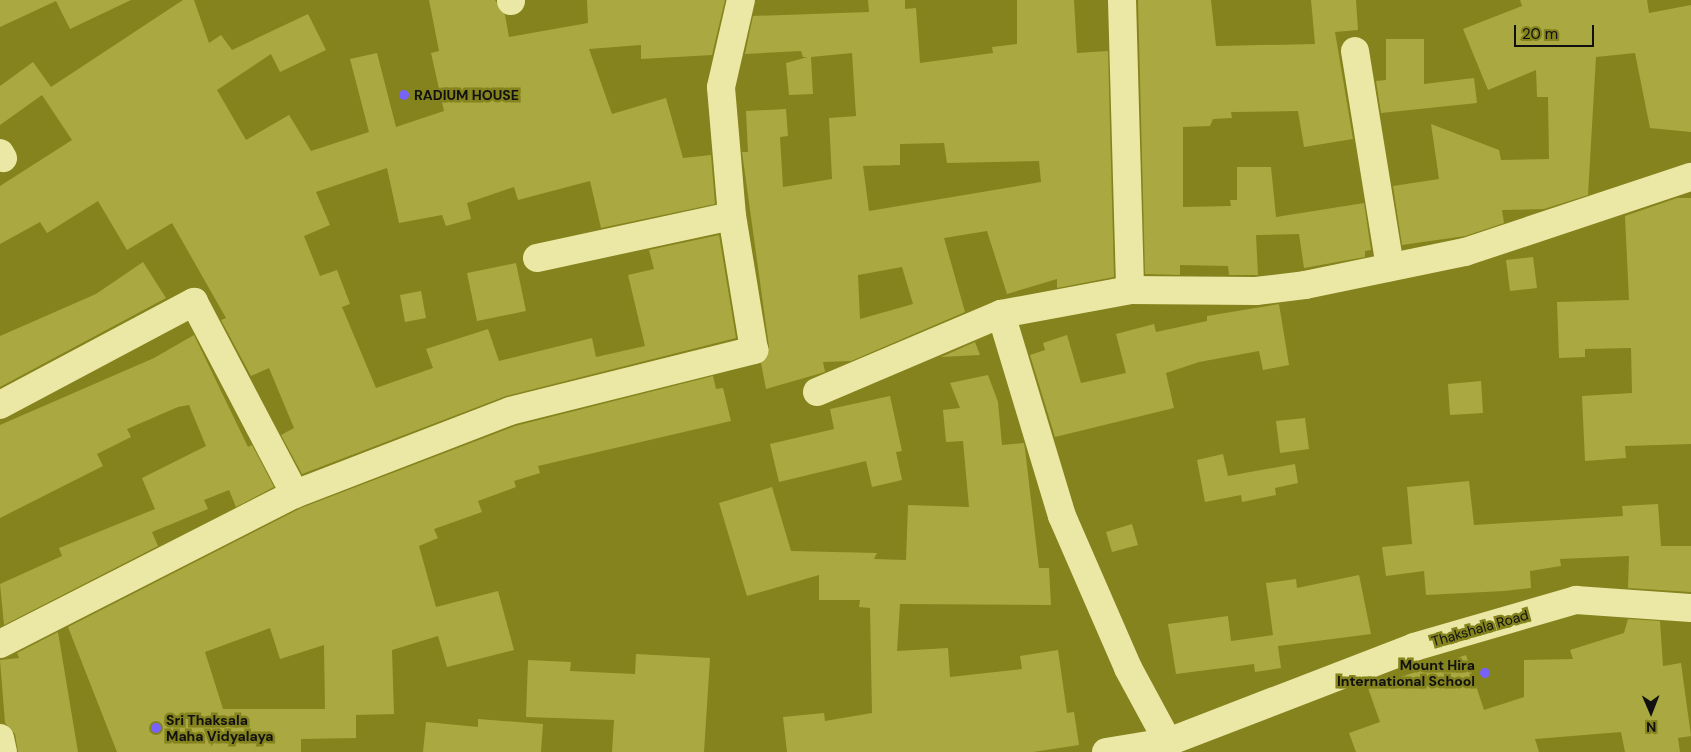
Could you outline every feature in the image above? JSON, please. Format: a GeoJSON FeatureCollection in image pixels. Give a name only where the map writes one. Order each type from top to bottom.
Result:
{"type":"FeatureCollection","features":[{"type":"Feature","properties":{"kind":"street"},"geometry":{"type":"LineString","coordinates":[[0,644],[295,494],[510,411],[754,350],[732,216],[721,87],[741,0]]}},
{"type":"Feature","properties":{"kind":"street"},"geometry":{"type":"LineString","coordinates":[[1122,0],[1130,290]]}},
{"type":"Feature","properties":{"kind":"street"},"geometry":{"type":"LineString","coordinates":[[1355,51],[1390,268]]}},
{"type":"Feature","properties":{"kind":"street"},"geometry":{"type":"LineString","coordinates":[[817,392],[1001,314],[1130,290],[1256,291],[1390,268],[1466,252],[1691,177]]}},
{"type":"Feature","properties":{"kind":"street"},"geometry":{"type":"LineString","coordinates":[[537,258],[732,216]]}},
{"type":"Feature","properties":{"kind":"street"},"geometry":{"type":"LineString","coordinates":[[0,406],[194,302],[295,494]]}},
{"type":"Feature","properties":{"kind":"street"},"geometry":{"type":"LineString","coordinates":[[1001,314],[1062,516],[1128,668],[1168,742]]}},
{"type":"Feature","properties":{"kind":"street","name":"Thakshala Road"},"geometry":{"type":"LineString","coordinates":[[1106,752],[1168,742],[1414,647],[1576,600],[1691,608]]}},
{"type":"Feature","properties":{"kind":"street"},"geometry":{"type":"LineString","coordinates":[[0,738],[2,752]]}},
{"type":"Feature","properties":{"kind":"building"},"geometry":{"type":"Polygon","coordinates":[[[0,0],[131,0],[70,29],[56,1],[0,27],[0,0]]]}},
{"type":"Feature","properties":{"kind":"building"},"geometry":{"type":"Polygon","coordinates":[[[183,0],[194,0],[209,43],[221,35],[232,50],[308,14],[326,50],[280,72],[271,54],[217,90],[246,140],[289,115],[311,151],[369,132],[350,59],[377,53],[396,127],[444,111],[431,53],[439,51],[429,0],[495,0],[505,15],[509,37],[588,23],[587,0],[725,0],[712,55],[641,59],[641,45],[589,49],[612,114],[666,98],[683,158],[711,155],[715,204],[601,228],[590,181],[518,200],[514,187],[467,203],[471,219],[446,226],[442,215],[399,223],[387,168],[316,192],[330,225],[304,236],[320,276],[337,270],[350,304],[342,307],[376,388],[433,368],[426,349],[488,329],[499,361],[592,338],[596,357],[645,346],[628,275],[654,269],[649,250],[719,235],[736,338],[506,396],[302,474],[281,435],[294,428],[269,368],[251,376],[221,320],[226,318],[172,223],[127,250],[98,201],[47,233],[40,222],[0,244],[0,186],[72,140],[42,95],[0,125],[0,86],[33,62],[51,87],[183,0]]]}},
{"type":"Feature","properties":{"kind":"building"},"geometry":{"type":"Polygon","coordinates":[[[868,0],[905,0],[905,9],[916,8],[920,63],[993,53],[992,47],[1017,44],[1017,0],[1074,0],[1077,53],[1108,51],[1114,277],[1057,288],[1057,279],[1007,294],[987,231],[944,238],[965,312],[851,361],[823,362],[825,372],[766,389],[761,363],[769,347],[742,152],[748,152],[746,111],[786,109],[788,136],[780,137],[783,187],[832,179],[829,118],[856,116],[852,53],[811,57],[813,94],[789,95],[786,63],[808,57],[803,57],[801,51],[745,54],[753,16],[869,12],[868,0]],[[944,143],[900,144],[900,165],[863,166],[869,211],[1041,182],[1039,161],[947,163],[944,143]],[[902,267],[858,275],[860,319],[913,304],[902,267]]]}},
{"type":"Feature","properties":{"kind":"building"},"geometry":{"type":"Polygon","coordinates":[[[1138,0],[1211,0],[1216,46],[1315,44],[1311,0],[1356,0],[1358,30],[1335,32],[1353,139],[1304,147],[1298,111],[1231,112],[1232,118],[1213,119],[1210,126],[1183,127],[1183,207],[1231,206],[1230,200],[1237,200],[1237,167],[1271,167],[1276,217],[1364,203],[1371,250],[1365,251],[1365,257],[1304,268],[1299,234],[1256,235],[1258,275],[1229,275],[1228,266],[1180,265],[1180,275],[1145,274],[1138,0]]]}},
{"type":"Feature","properties":{"kind":"building"},"geometry":{"type":"Polygon","coordinates":[[[1520,0],[1647,0],[1649,13],[1691,5],[1691,132],[1650,128],[1635,53],[1596,57],[1588,195],[1544,209],[1502,210],[1504,223],[1465,236],[1402,245],[1393,186],[1439,179],[1431,124],[1499,150],[1501,160],[1549,159],[1548,97],[1537,97],[1536,70],[1488,90],[1463,29],[1522,6],[1520,0]]]}},
{"type":"Feature","properties":{"kind":"building"},"geometry":{"type":"Polygon","coordinates":[[[1386,39],[1424,39],[1424,84],[1474,78],[1477,103],[1381,113],[1376,81],[1386,80],[1386,39]]]}},
{"type":"Feature","properties":{"kind":"building"},"geometry":{"type":"Polygon","coordinates":[[[1677,198],[1691,198],[1691,444],[1625,446],[1626,458],[1585,461],[1582,396],[1632,393],[1631,348],[1585,349],[1585,357],[1559,358],[1557,302],[1629,300],[1625,216],[1677,198]]]}},
{"type":"Feature","properties":{"kind":"building"},"geometry":{"type":"Polygon","coordinates":[[[1533,257],[1537,288],[1510,291],[1506,260],[1533,257]]]}},
{"type":"Feature","properties":{"kind":"building"},"geometry":{"type":"Polygon","coordinates":[[[143,262],[166,298],[0,387],[0,336],[96,294],[143,262]]]}},
{"type":"Feature","properties":{"kind":"building"},"geometry":{"type":"Polygon","coordinates":[[[516,263],[526,311],[477,321],[467,273],[516,263]]]}},
{"type":"Feature","properties":{"kind":"building"},"geometry":{"type":"Polygon","coordinates":[[[421,291],[426,318],[405,322],[400,295],[421,291]]]}},
{"type":"Feature","properties":{"kind":"building"},"geometry":{"type":"Polygon","coordinates":[[[1279,304],[1289,365],[1263,370],[1259,351],[1199,362],[1166,373],[1174,408],[1055,437],[1030,355],[1045,350],[1043,343],[1067,335],[1081,383],[1126,373],[1116,334],[1154,324],[1156,332],[1207,321],[1207,316],[1279,304]]]}},
{"type":"Feature","properties":{"kind":"building"},"geometry":{"type":"Polygon","coordinates":[[[194,335],[248,447],[252,445],[274,487],[236,507],[229,490],[204,500],[208,509],[152,532],[158,546],[4,625],[0,584],[62,556],[59,548],[155,509],[142,478],[206,446],[189,405],[178,407],[127,429],[131,437],[97,454],[103,466],[0,518],[0,425],[154,358],[194,335]]]}},
{"type":"Feature","properties":{"kind":"building"},"geometry":{"type":"Polygon","coordinates":[[[975,342],[980,355],[941,357],[975,342]]]}},
{"type":"Feature","properties":{"kind":"building"},"geometry":{"type":"Polygon","coordinates":[[[988,375],[998,402],[1002,445],[1024,443],[1039,568],[1049,568],[1051,605],[900,604],[897,651],[948,648],[950,677],[1022,669],[1020,656],[1058,650],[1067,713],[1074,712],[1079,745],[1033,752],[787,752],[783,717],[824,713],[825,721],[872,713],[870,608],[859,607],[860,600],[819,600],[819,575],[747,596],[719,503],[772,487],[791,551],[877,553],[874,559],[906,560],[908,505],[969,507],[963,441],[946,442],[943,410],[960,408],[950,383],[988,375]]]}},
{"type":"Feature","properties":{"kind":"building"},"geometry":{"type":"Polygon","coordinates":[[[713,376],[716,389],[723,388],[731,421],[538,466],[540,473],[514,481],[516,487],[478,501],[482,512],[434,529],[438,538],[419,546],[436,607],[498,591],[514,650],[447,667],[438,636],[392,650],[394,714],[356,715],[356,738],[301,739],[301,752],[117,752],[68,627],[301,508],[515,426],[713,376]],[[270,628],[205,652],[223,709],[325,709],[324,645],[280,659],[270,628]]]}},
{"type":"Feature","properties":{"kind":"building"},"geometry":{"type":"Polygon","coordinates":[[[1481,381],[1483,413],[1450,415],[1448,384],[1481,381]]]}},
{"type":"Feature","properties":{"kind":"building"},"geometry":{"type":"Polygon","coordinates":[[[890,396],[902,451],[896,452],[902,480],[872,487],[866,461],[779,482],[770,444],[834,429],[830,409],[890,396]]]}},
{"type":"Feature","properties":{"kind":"building"},"geometry":{"type":"Polygon","coordinates":[[[1305,418],[1309,449],[1280,453],[1276,421],[1305,418]]]}},
{"type":"Feature","properties":{"kind":"building"},"geometry":{"type":"Polygon","coordinates":[[[1223,454],[1228,476],[1295,464],[1298,483],[1275,488],[1276,495],[1242,502],[1241,495],[1205,502],[1197,460],[1223,454]]]}},
{"type":"Feature","properties":{"kind":"building"},"geometry":{"type":"Polygon","coordinates":[[[1469,481],[1474,525],[1623,516],[1622,506],[1658,504],[1661,546],[1691,546],[1691,592],[1628,588],[1629,556],[1560,559],[1561,566],[1530,571],[1531,588],[1504,591],[1426,595],[1424,571],[1386,576],[1382,547],[1412,544],[1407,487],[1469,481]]]}},
{"type":"Feature","properties":{"kind":"building"},"geometry":{"type":"Polygon","coordinates":[[[1132,524],[1138,545],[1112,552],[1106,532],[1132,524]]]}},
{"type":"Feature","properties":{"kind":"building"},"geometry":{"type":"Polygon","coordinates":[[[1359,575],[1371,634],[1278,646],[1281,668],[1255,672],[1254,664],[1176,674],[1168,624],[1228,616],[1231,641],[1273,635],[1266,583],[1296,579],[1297,588],[1359,575]]]}},
{"type":"Feature","properties":{"kind":"building"},"geometry":{"type":"Polygon","coordinates":[[[1628,619],[1660,621],[1663,666],[1681,663],[1691,736],[1678,738],[1680,752],[1625,752],[1621,732],[1535,739],[1539,752],[1356,752],[1349,733],[1380,722],[1368,688],[1466,655],[1484,710],[1524,697],[1524,660],[1573,659],[1570,650],[1624,633],[1628,619]]]}},
{"type":"Feature","properties":{"kind":"building"},"geometry":{"type":"Polygon","coordinates":[[[58,632],[78,752],[18,752],[15,734],[5,723],[0,660],[19,658],[17,653],[58,632]]]}},
{"type":"Feature","properties":{"kind":"building"},"geometry":{"type":"Polygon","coordinates":[[[636,654],[710,658],[704,752],[612,752],[614,720],[526,717],[528,660],[571,662],[570,671],[635,674],[636,654]]]}},
{"type":"Feature","properties":{"kind":"building"},"geometry":{"type":"Polygon","coordinates":[[[478,719],[543,724],[541,752],[423,752],[426,722],[478,727],[478,719]]]}},
{"type":"Feature","properties":{"kind":"place","name":"RADIUM HOUSE"},"geometry":{"type":"Point","coordinates":[404,95]}},
{"type":"Feature","properties":{"kind":"place","name":"Mount Hira International School"},"geometry":{"type":"Point","coordinates":[1485,673]}},
{"type":"Feature","properties":{"kind":"place","name":"Sri Thaksala Maha Vidyalaya"},"geometry":{"type":"Point","coordinates":[156,728]}}]}
